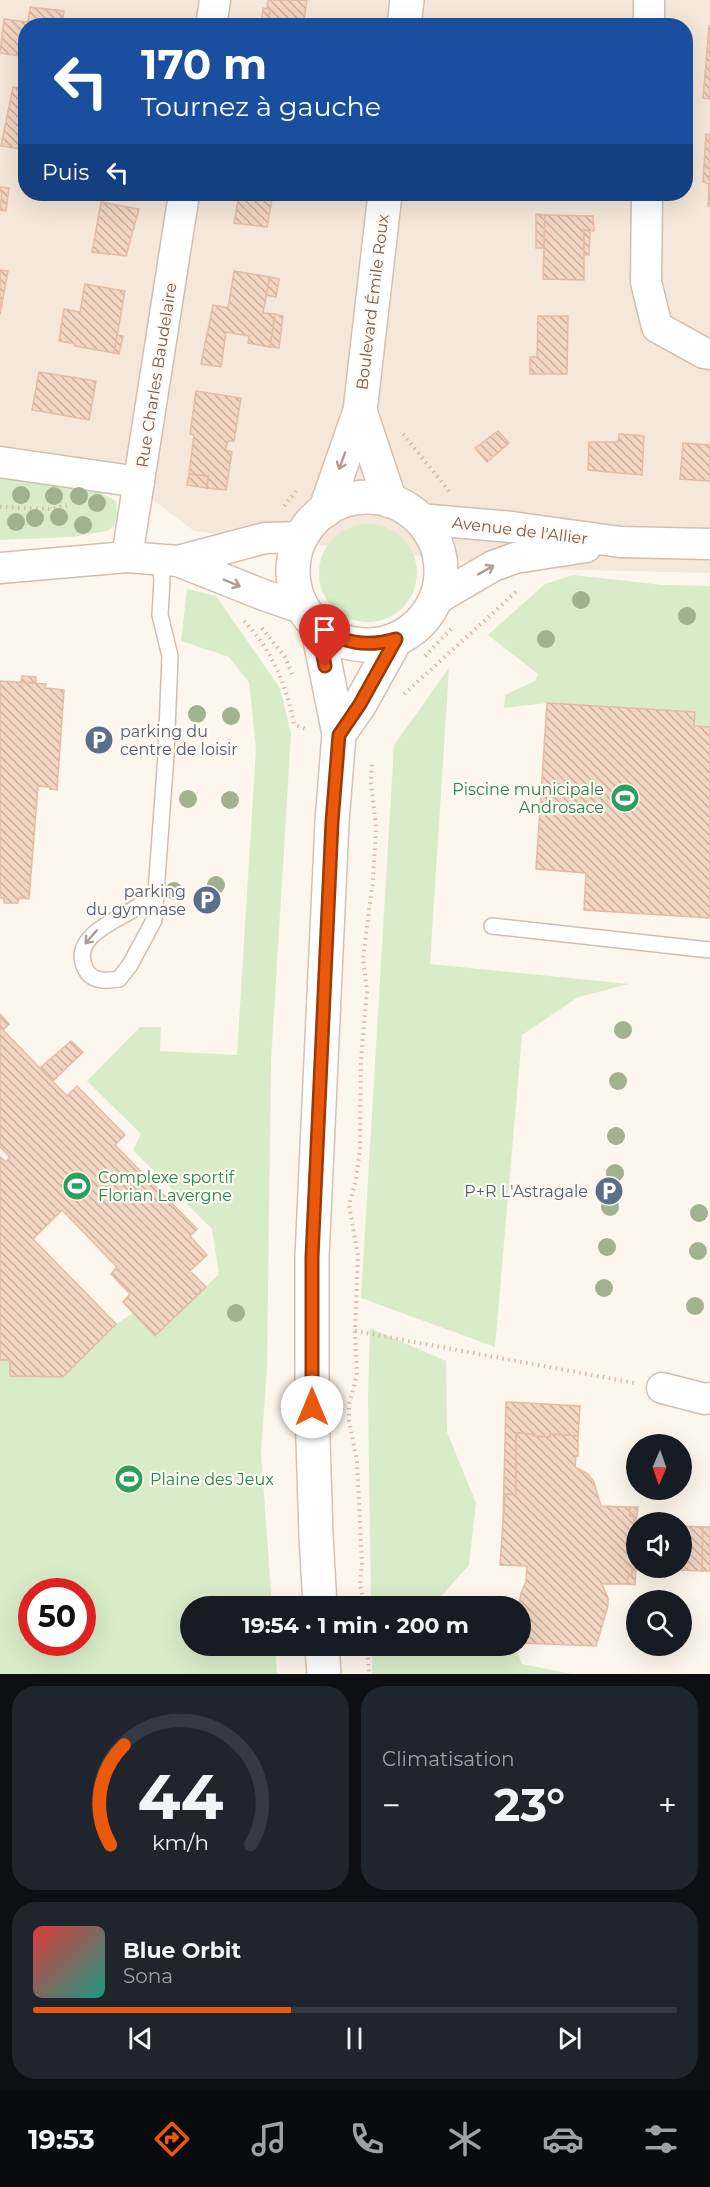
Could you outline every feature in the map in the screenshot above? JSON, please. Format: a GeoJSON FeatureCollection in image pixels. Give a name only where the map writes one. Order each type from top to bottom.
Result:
{"type":"FeatureCollection","features":[{"type":"Feature","properties":{"kind":"main road"},"geometry":{"type":"LineString","coordinates":[[405,18],[407,0]]}},
{"type":"Feature","properties":{"kind":"main road","name":"Boulevard Émile Roux"},"geometry":{"type":"LineString","coordinates":[[324,511],[360,411],[384,201]]}},
{"type":"Feature","properties":{"kind":"main road","name":"Boulevard Émile Roux"},"geometry":{"type":"LineString","coordinates":[[360,411],[390,501]]}},
{"type":"Feature","properties":{"kind":"main road"},"geometry":{"type":"LineString","coordinates":[[310,617],[330,635],[346,642],[380,644],[396,639],[420,623],[435,600],[440,583],[439,556],[430,532],[406,508],[390,501],[356,498],[339,502],[312,522],[302,537],[294,565],[296,588],[310,617],[339,735],[332,822],[312,1257],[312,1407],[319,1596]]}},
{"type":"Feature","properties":{"kind":"main road"},"geometry":{"type":"LineString","coordinates":[[339,735],[360,704],[396,639]]}},
{"type":"Feature","properties":{"kind":"main road"},"geometry":{"type":"LineString","coordinates":[[323,1656],[324,1674]]}},
{"type":"Feature","properties":{"kind":"street"},"geometry":{"type":"LineString","coordinates":[[212,18],[215,0]]}},
{"type":"Feature","properties":{"kind":"street"},"geometry":{"type":"LineString","coordinates":[[649,0],[649,18]]}},
{"type":"Feature","properties":{"kind":"street","name":"Rue Charles Baudelaire"},"geometry":{"type":"LineString","coordinates":[[127,557],[183,201]]}},
{"type":"Feature","properties":{"kind":"street"},"geometry":{"type":"LineString","coordinates":[[647,201],[646,282],[657,327],[704,353],[710,354]]}},
{"type":"Feature","properties":{"kind":"street"},"geometry":{"type":"LineString","coordinates":[[0,462],[139,482]]}},
{"type":"Feature","properties":{"kind":"street","name":"Avenue de l'Allier"},"geometry":{"type":"LineString","coordinates":[[419,519],[512,527],[620,542],[710,544]]}},
{"type":"Feature","properties":{"kind":"street"},"geometry":{"type":"LineString","coordinates":[[169,560],[265,538],[302,537]]}},
{"type":"Feature","properties":{"kind":"street","name":"Avenue de l'Allier"},"geometry":{"type":"LineString","coordinates":[[435,600],[493,566],[515,558],[620,542]]}},
{"type":"Feature","properties":{"kind":"street"},"geometry":{"type":"LineString","coordinates":[[0,568],[127,557],[169,560],[261,594],[310,617]]}},
{"type":"Feature","properties":{"kind":"street"},"geometry":{"type":"LineString","coordinates":[[662,1389],[705,1399],[710,1398]]}},
{"type":"Feature","properties":{"kind":"lane"},"geometry":{"type":"LineString","coordinates":[[156,891],[136,908],[99,928],[83,947],[81,961],[88,974],[105,981],[119,979],[130,965],[154,920],[166,754],[170,656],[159,615],[162,580],[169,560]]}},
{"type":"Feature","properties":{"kind":"lane"},"geometry":{"type":"LineString","coordinates":[[492,926],[710,950]]}},
{"type":"Feature","properties":{"kind":"path"},"geometry":{"type":"LineString","coordinates":[[0,507],[50,509],[69,504]]}},
{"type":"Feature","properties":{"kind":"path"},"geometry":{"type":"LineString","coordinates":[[400,697],[524,585],[515,558]]}},
{"type":"Feature","properties":{"kind":"path"},"geometry":{"type":"LineString","coordinates":[[240,617],[265,648],[280,675],[290,703],[294,724],[309,731],[372,740],[371,783],[376,827],[373,880],[363,958],[367,991],[361,1060],[360,1148],[356,1180],[349,1206],[358,1256],[355,1331],[357,1375],[349,1404],[349,1421],[357,1461],[362,1563],[360,1585],[363,1596]]}},
{"type":"Feature","properties":{"kind":"path"},"geometry":{"type":"LineString","coordinates":[[421,659],[460,621]]}},
{"type":"Feature","properties":{"kind":"path"},"geometry":{"type":"LineString","coordinates":[[355,1331],[662,1389]]}},
{"type":"Feature","properties":{"kind":"path"},"geometry":{"type":"LineString","coordinates":[[368,1656],[369,1674]]}},
{"type":"Feature","properties":{"kind":"shaded area"},"geometry":{"type":"Polygon","coordinates":[[[0,0],[710,0],[710,573],[534,569],[194,531],[100,460],[0,446],[0,0]]]}},
{"type":"Feature","properties":{"kind":"green space"},"geometry":{"type":"Polygon","coordinates":[[[0,476],[97,491],[116,501],[117,516],[114,526],[107,531],[72,537],[0,540],[0,476]]]}},
{"type":"Feature","properties":{"kind":"green space"},"geometry":{"type":"Polygon","coordinates":[[[368,524],[387,528],[402,539],[413,554],[417,573],[413,592],[402,607],[387,618],[368,622],[349,618],[334,607],[323,592],[319,573],[323,554],[334,539],[349,528],[368,524]]]}},
{"type":"Feature","properties":{"kind":"green space"},"geometry":{"type":"Polygon","coordinates":[[[573,575],[663,585],[710,586],[710,727],[694,726],[695,712],[547,703],[504,708],[505,695],[535,681],[538,674],[488,635],[545,584],[573,575]]]}},
{"type":"Feature","properties":{"kind":"green space"},"geometry":{"type":"Polygon","coordinates":[[[187,589],[216,596],[280,688],[291,734],[271,1062],[267,1368],[261,1453],[271,1596],[180,1596],[180,1656],[276,1656],[277,1674],[0,1674],[0,1359],[79,1361],[116,1324],[133,1313],[156,1336],[219,1274],[212,1229],[133,1150],[141,1134],[87,1081],[140,1027],[161,1027],[160,1051],[237,1055],[256,749],[249,682],[229,657],[181,641],[187,589]]]}},
{"type":"Feature","properties":{"kind":"green space"},"geometry":{"type":"Polygon","coordinates":[[[449,668],[430,964],[629,984],[578,997],[522,1035],[495,1347],[361,1298],[394,745],[449,668]]]}},
{"type":"Feature","properties":{"kind":"green space"},"geometry":{"type":"Polygon","coordinates":[[[370,1328],[446,1361],[447,1432],[476,1503],[469,1565],[441,1596],[371,1596],[368,1397],[370,1328]]]}},
{"type":"Feature","properties":{"kind":"green space"},"geometry":{"type":"Polygon","coordinates":[[[372,1656],[519,1656],[522,1664],[572,1674],[372,1674],[372,1656]]]}},
{"type":"Feature","properties":{"kind":"building"},"geometry":{"type":"Polygon","coordinates":[[[268,0],[307,0],[304,18],[269,18],[270,9],[267,9],[268,0]]]}},
{"type":"Feature","properties":{"kind":"building"},"geometry":{"type":"Polygon","coordinates":[[[30,7],[64,11],[63,18],[29,18],[30,7]]]}},
{"type":"Feature","properties":{"kind":"building"},"geometry":{"type":"Polygon","coordinates":[[[263,8],[270,9],[269,18],[262,18],[263,8]]]}},
{"type":"Feature","properties":{"kind":"building"},"geometry":{"type":"Polygon","coordinates":[[[4,19],[18,21],[18,56],[0,53],[4,19]]]}},
{"type":"Feature","properties":{"kind":"building"},"geometry":{"type":"Polygon","coordinates":[[[710,26],[710,99],[703,98],[710,26]]]}},
{"type":"Feature","properties":{"kind":"building"},"geometry":{"type":"Polygon","coordinates":[[[13,87],[18,88],[18,149],[1,146],[13,87]]]}},
{"type":"Feature","properties":{"kind":"building"},"geometry":{"type":"Polygon","coordinates":[[[706,134],[710,135],[710,206],[708,206],[709,184],[703,182],[706,134]]]}},
{"type":"Feature","properties":{"kind":"building"},"geometry":{"type":"Polygon","coordinates":[[[0,187],[9,188],[6,211],[0,210],[2,192],[0,192],[0,187]]]}},
{"type":"Feature","properties":{"kind":"building"},"geometry":{"type":"Polygon","coordinates":[[[238,201],[272,201],[267,227],[234,223],[238,201]]]}},
{"type":"Feature","properties":{"kind":"building"},"geometry":{"type":"Polygon","coordinates":[[[101,202],[139,209],[126,256],[92,252],[101,202]]]}},
{"type":"Feature","properties":{"kind":"building"},"geometry":{"type":"Polygon","coordinates":[[[536,214],[545,215],[544,248],[536,248],[536,214]]]}},
{"type":"Feature","properties":{"kind":"building"},"geometry":{"type":"Polygon","coordinates":[[[545,215],[593,216],[594,231],[584,230],[584,280],[543,279],[545,215]]]}},
{"type":"Feature","properties":{"kind":"building"},"geometry":{"type":"Polygon","coordinates":[[[584,230],[590,231],[589,255],[584,255],[584,230]]]}},
{"type":"Feature","properties":{"kind":"building"},"geometry":{"type":"Polygon","coordinates":[[[0,270],[8,271],[0,314],[0,270]]]}},
{"type":"Feature","properties":{"kind":"building"},"geometry":{"type":"Polygon","coordinates":[[[234,271],[270,277],[263,313],[275,314],[270,347],[248,343],[249,336],[226,332],[221,367],[201,364],[213,305],[228,308],[234,271]]]}},
{"type":"Feature","properties":{"kind":"building"},"geometry":{"type":"Polygon","coordinates":[[[270,277],[279,279],[276,297],[266,295],[270,277]]]}},
{"type":"Feature","properties":{"kind":"building"},"geometry":{"type":"Polygon","coordinates":[[[85,284],[125,291],[114,353],[59,341],[64,309],[80,312],[85,284]]]}},
{"type":"Feature","properties":{"kind":"building"},"geometry":{"type":"Polygon","coordinates":[[[275,314],[283,316],[279,348],[270,347],[275,314]]]}},
{"type":"Feature","properties":{"kind":"building"},"geometry":{"type":"Polygon","coordinates":[[[538,316],[568,316],[567,374],[530,374],[530,357],[537,357],[538,316]]]}},
{"type":"Feature","properties":{"kind":"building"},"geometry":{"type":"Polygon","coordinates":[[[117,335],[123,336],[119,354],[114,353],[117,335]]]}},
{"type":"Feature","properties":{"kind":"building"},"geometry":{"type":"Polygon","coordinates":[[[39,372],[96,381],[89,420],[32,410],[39,372]]]}},
{"type":"Feature","properties":{"kind":"building"},"geometry":{"type":"Polygon","coordinates":[[[196,391],[241,398],[234,441],[228,441],[225,450],[232,452],[226,490],[207,488],[208,476],[189,474],[194,435],[190,434],[196,391]]]}},
{"type":"Feature","properties":{"kind":"building"},"geometry":{"type":"Polygon","coordinates":[[[498,431],[509,443],[487,462],[475,448],[498,431]]]}},
{"type":"Feature","properties":{"kind":"building"},"geometry":{"type":"Polygon","coordinates":[[[619,434],[644,436],[642,475],[588,470],[589,442],[618,442],[619,434]]]}},
{"type":"Feature","properties":{"kind":"building"},"geometry":{"type":"Polygon","coordinates":[[[683,443],[710,445],[710,481],[680,479],[683,443]]]}},
{"type":"Feature","properties":{"kind":"building"},"geometry":{"type":"Polygon","coordinates":[[[189,474],[208,476],[207,488],[187,485],[189,474]]]}},
{"type":"Feature","properties":{"kind":"building"},"geometry":{"type":"Polygon","coordinates":[[[22,676],[36,677],[36,683],[21,682],[22,676]]]}},
{"type":"Feature","properties":{"kind":"building"},"geometry":{"type":"Polygon","coordinates":[[[0,681],[46,684],[45,688],[64,690],[57,790],[38,786],[29,899],[19,898],[18,903],[4,903],[4,898],[0,898],[0,681]]]}},
{"type":"Feature","properties":{"kind":"building","name":"Piscine municipale Androsace"},"geometry":{"type":"Polygon","coordinates":[[[547,703],[695,712],[694,726],[710,727],[710,918],[584,910],[586,873],[536,869],[547,703]]]}},
{"type":"Feature","properties":{"kind":"building","name":"Complexe sportif Florian Lavergne"},"geometry":{"type":"Polygon","coordinates":[[[0,1014],[9,1024],[3,1030],[67,1096],[77,1086],[125,1135],[115,1145],[197,1229],[190,1236],[207,1255],[190,1271],[206,1287],[155,1336],[123,1302],[130,1294],[111,1274],[117,1267],[62,1210],[33,1239],[116,1324],[63,1377],[10,1376],[10,1360],[0,1360],[0,1157],[6,1162],[10,1157],[0,1147],[0,1014]]]}},
{"type":"Feature","properties":{"kind":"building"},"geometry":{"type":"Polygon","coordinates":[[[71,1041],[83,1052],[53,1081],[40,1068],[71,1041]]]}},
{"type":"Feature","properties":{"kind":"building"},"geometry":{"type":"Polygon","coordinates":[[[506,1402],[580,1406],[578,1436],[550,1434],[550,1437],[516,1433],[516,1495],[505,1494],[503,1522],[506,1402]]]}},
{"type":"Feature","properties":{"kind":"building"},"geometry":{"type":"Polygon","coordinates":[[[516,1433],[550,1437],[550,1434],[578,1436],[578,1456],[576,1456],[575,1467],[588,1474],[594,1482],[601,1506],[630,1507],[630,1512],[626,1512],[627,1584],[602,1584],[608,1598],[608,1606],[596,1646],[531,1643],[531,1596],[521,1596],[526,1582],[527,1566],[500,1565],[505,1494],[516,1495],[516,1433]]]}},
{"type":"Feature","properties":{"kind":"building"},"geometry":{"type":"Polygon","coordinates":[[[630,1507],[638,1507],[637,1512],[630,1512],[630,1507]]]}},
{"type":"Feature","properties":{"kind":"building"},"geometry":{"type":"Polygon","coordinates":[[[692,1526],[703,1527],[702,1571],[692,1571],[692,1526]]]}},
{"type":"Feature","properties":{"kind":"building"},"geometry":{"type":"Polygon","coordinates":[[[703,1527],[710,1527],[710,1571],[702,1571],[703,1527]]]}},
{"type":"Feature","properties":{"kind":"building"},"geometry":{"type":"Polygon","coordinates":[[[628,1578],[635,1578],[635,1585],[627,1584],[628,1578]]]}},
{"type":"Feature","properties":{"kind":"place","name":"parking du centre de loisir"},"geometry":{"type":"Point","coordinates":[99,740]}},
{"type":"Feature","properties":{"kind":"place","name":"Piscine municipale Androsace"},"geometry":{"type":"Point","coordinates":[625,798]}},
{"type":"Feature","properties":{"kind":"place","name":"parking du gymnase"},"geometry":{"type":"Point","coordinates":[207,900]}},
{"type":"Feature","properties":{"kind":"place","name":"Complexe sportif Florian Lavergne"},"geometry":{"type":"Point","coordinates":[77,1186]}},
{"type":"Feature","properties":{"kind":"place","name":"P+R L'Astragale"},"geometry":{"type":"Point","coordinates":[609,1191]}},
{"type":"Feature","properties":{"kind":"place","name":"Plaine des Jeux"},"geometry":{"type":"Point","coordinates":[129,1479]}},
{"type":"Feature","properties":{"kind":"route"},"geometry":{"type":"LineString","coordinates":[[312,1407],[312,1257],[332,822],[339,735],[360,704],[396,639],[380,644],[346,642],[330,635],[317,625],[325,666]]}}]}
